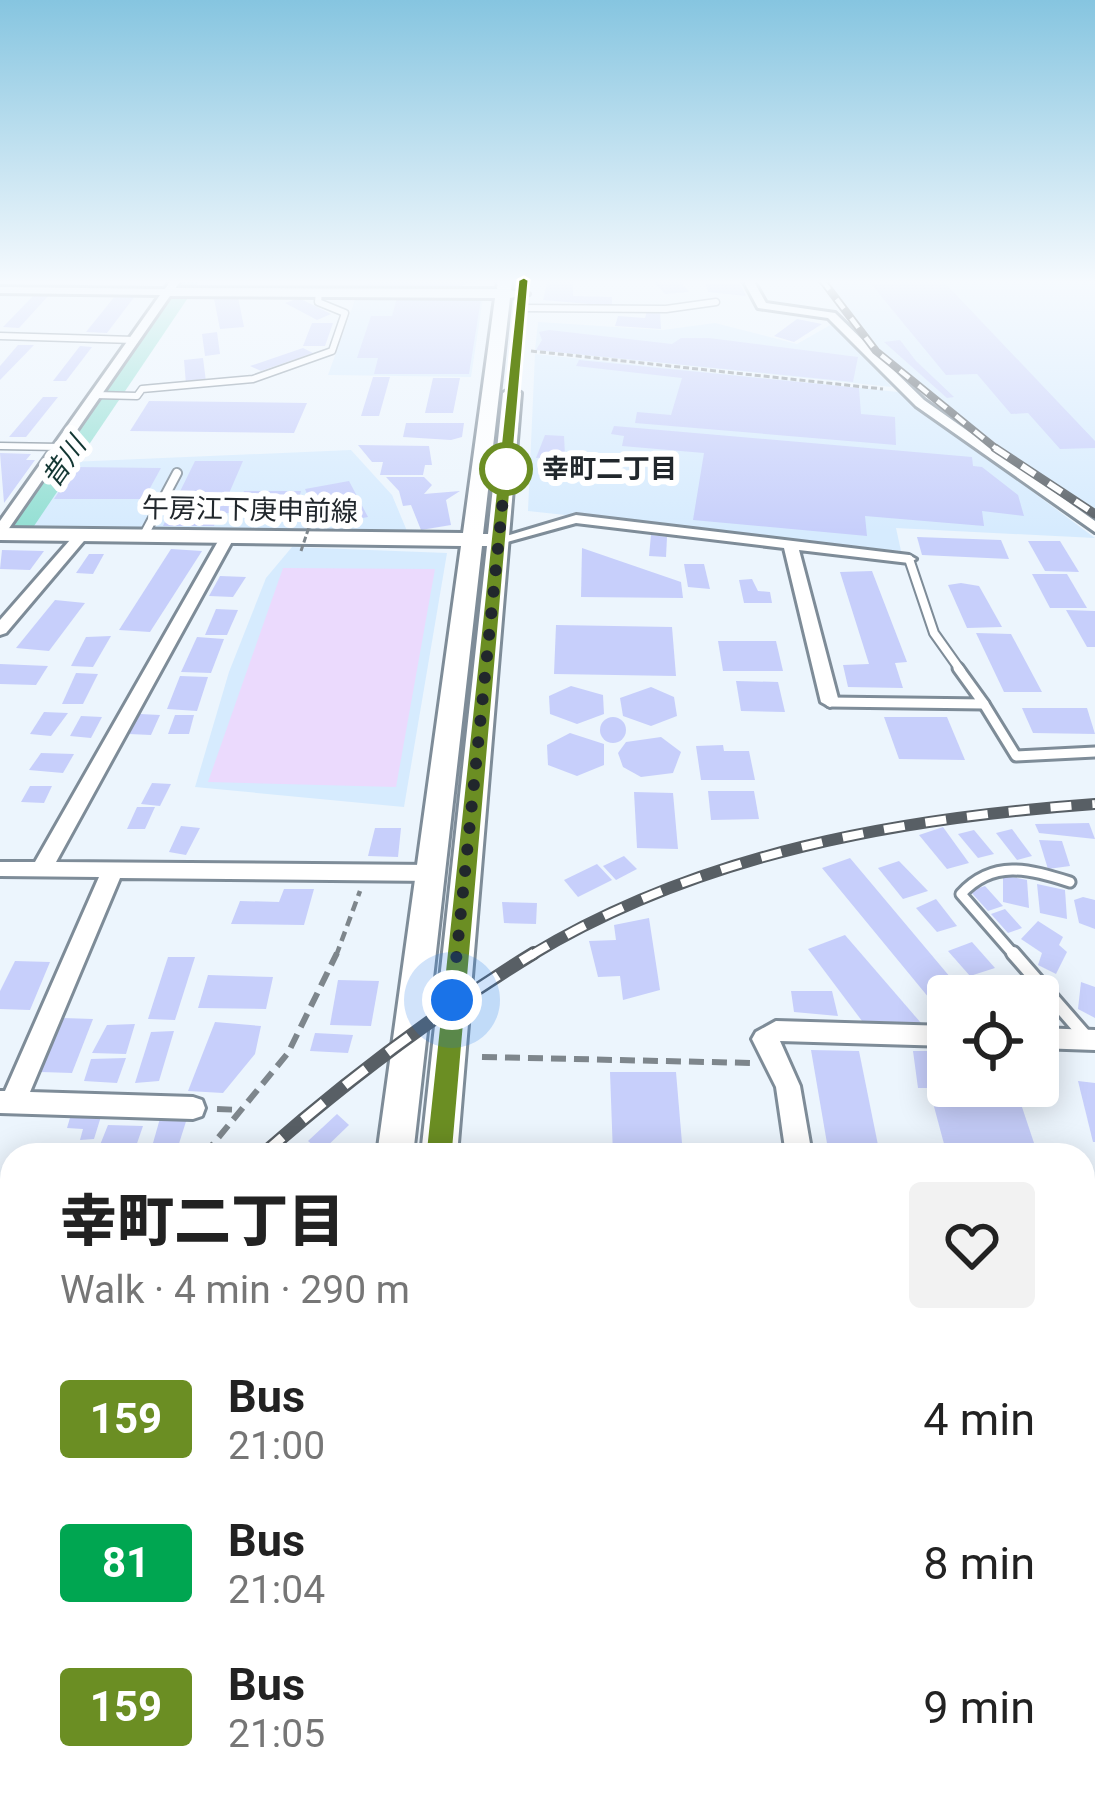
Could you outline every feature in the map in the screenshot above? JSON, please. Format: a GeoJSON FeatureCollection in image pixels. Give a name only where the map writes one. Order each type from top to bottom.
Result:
{"type":"FeatureCollection","features":[{"type":"Feature","properties":{"kind":"street"},"geometry":{"type":"LineString","coordinates":[[0,532],[119,364]]}},
{"type":"Feature","properties":{"kind":"street"},"geometry":{"type":"LineString","coordinates":[[440,1143],[487,540],[507,364]]}},
{"type":"Feature","properties":{"kind":"street"},"geometry":{"type":"LineString","coordinates":[[880,364],[908,392],[1095,528]]}},
{"type":"Feature","properties":{"kind":"street"},"geometry":{"type":"LineString","coordinates":[[487,540],[576,519],[909,559]]}},
{"type":"Feature","properties":{"kind":"street","name":"午房江下庚申前線"},"geometry":{"type":"LineString","coordinates":[[0,532],[487,540]]}},
{"type":"Feature","properties":{"kind":"street"},"geometry":{"type":"LineString","coordinates":[[0,630],[82,535]]}},
{"type":"Feature","properties":{"kind":"street"},"geometry":{"type":"LineString","coordinates":[[41,870],[228,536]]}},
{"type":"Feature","properties":{"kind":"street"},"geometry":{"type":"LineString","coordinates":[[397,1143],[487,540]]}},
{"type":"Feature","properties":{"kind":"street"},"geometry":{"type":"LineString","coordinates":[[790,544],[830,702]]}},
{"type":"Feature","properties":{"kind":"street"},"geometry":{"type":"LineString","coordinates":[[0,869],[111,874],[434,873]]}},
{"type":"Feature","properties":{"kind":"street"},"geometry":{"type":"LineString","coordinates":[[111,874],[7,1102],[194,1108]]}},
{"type":"Feature","properties":{"kind":"street"},"geometry":{"type":"LineString","coordinates":[[797,1143],[788,1086],[764,1039],[776,1031],[927,1035]]}},
{"type":"Feature","properties":{"kind":"street"},"geometry":{"type":"LineString","coordinates":[[1059,1039],[1091,1040]]}},
{"type":"Feature","properties":{"kind":"lane"},"geometry":{"type":"LineString","coordinates":[[100,395],[254,379],[295,364]]}},
{"type":"Feature","properties":{"kind":"lane"},"geometry":{"type":"LineString","coordinates":[[0,446],[60,447]]}},
{"type":"Feature","properties":{"kind":"lane"},"geometry":{"type":"LineString","coordinates":[[144,536],[177,473]]}},
{"type":"Feature","properties":{"kind":"lane"},"geometry":{"type":"LineString","coordinates":[[909,559],[934,633],[1016,756],[1095,752]]}},
{"type":"Feature","properties":{"kind":"lane"},"geometry":{"type":"LineString","coordinates":[[830,702],[984,704]]}},
{"type":"Feature","properties":{"kind":"lane"},"geometry":{"type":"LineString","coordinates":[[1070,882],[994,866],[976,874],[961,894],[1091,1040]]}},
{"type":"Feature","properties":{"kind":"path"},"geometry":{"type":"LineString","coordinates":[[653,364],[908,392]]}},
{"type":"Feature","properties":{"kind":"path"},"geometry":{"type":"LineString","coordinates":[[301,551],[311,521]]}},
{"type":"Feature","properties":{"kind":"path"},"geometry":{"type":"LineString","coordinates":[[214,1143],[288,1053],[340,948],[366,874]]}},
{"type":"Feature","properties":{"kind":"path"},"geometry":{"type":"LineString","coordinates":[[482,1057],[777,1064]]}},
{"type":"Feature","properties":{"kind":"shaded area"},"geometry":{"type":"Polygon","coordinates":[[[332,364],[473,364],[471,377],[328,375],[332,364]]]}},
{"type":"Feature","properties":{"kind":"shaded area"},"geometry":{"type":"Polygon","coordinates":[[[535,364],[633,364],[898,392],[1095,538],[896,528],[901,551],[528,511],[535,364]]]}},
{"type":"Feature","properties":{"kind":"shaded area"},"geometry":{"type":"Polygon","coordinates":[[[672,364],[870,364],[892,387],[672,364]]]}},
{"type":"Feature","properties":{"kind":"shaded area"},"geometry":{"type":"Polygon","coordinates":[[[887,364],[1095,364],[1095,519],[988,447],[887,364]]]}},
{"type":"Feature","properties":{"kind":"shaded area"},"geometry":{"type":"Polygon","coordinates":[[[351,450],[392,495],[407,531],[29,526],[70,462],[351,450]]]}},
{"type":"Feature","properties":{"kind":"shaded area"},"geometry":{"type":"Polygon","coordinates":[[[292,547],[447,553],[404,807],[195,787],[229,672],[266,578],[292,547]]]}},
{"type":"Feature","properties":{"kind":"shaded area"},"geometry":{"type":"Polygon","coordinates":[[[283,568],[435,569],[396,787],[208,782],[283,568]]]}},
{"type":"Feature","properties":{"kind":"building"},"geometry":{"type":"Polygon","coordinates":[[[2,364],[15,364],[0,380],[2,364]]]}},
{"type":"Feature","properties":{"kind":"building"},"geometry":{"type":"Polygon","coordinates":[[[66,364],[79,364],[66,381],[53,381],[66,364]]]}},
{"type":"Feature","properties":{"kind":"building"},"geometry":{"type":"Polygon","coordinates":[[[184,364],[204,364],[206,382],[186,384],[184,364]]]}},
{"type":"Feature","properties":{"kind":"building"},"geometry":{"type":"Polygon","coordinates":[[[255,364],[281,364],[261,371],[250,366],[255,364]]]}},
{"type":"Feature","properties":{"kind":"building"},"geometry":{"type":"Polygon","coordinates":[[[376,364],[471,364],[469,374],[374,374],[376,364]]]}},
{"type":"Feature","properties":{"kind":"building"},"geometry":{"type":"Polygon","coordinates":[[[621,364],[859,388],[861,414],[895,417],[896,445],[635,423],[637,412],[671,415],[682,378],[576,366],[621,364]]]}},
{"type":"Feature","properties":{"kind":"building"},"geometry":{"type":"Polygon","coordinates":[[[677,364],[857,364],[853,382],[677,364]]]}},
{"type":"Feature","properties":{"kind":"building"},"geometry":{"type":"Polygon","coordinates":[[[909,364],[919,364],[954,397],[947,398],[909,364]]]}},
{"type":"Feature","properties":{"kind":"building"},"geometry":{"type":"Polygon","coordinates":[[[937,364],[1022,364],[1095,441],[1095,448],[1060,449],[1028,413],[1011,414],[977,374],[946,375],[937,364]]]}},
{"type":"Feature","properties":{"kind":"building"},"geometry":{"type":"Polygon","coordinates":[[[373,377],[390,377],[379,416],[361,416],[373,377]]]}},
{"type":"Feature","properties":{"kind":"building"},"geometry":{"type":"Polygon","coordinates":[[[433,378],[460,378],[453,413],[425,413],[433,378]]]}},
{"type":"Feature","properties":{"kind":"building"},"geometry":{"type":"Polygon","coordinates":[[[43,397],[58,397],[26,437],[9,437],[43,397]]]}},
{"type":"Feature","properties":{"kind":"building"},"geometry":{"type":"Polygon","coordinates":[[[149,401],[307,403],[294,433],[130,431],[149,401]]]}},
{"type":"Feature","properties":{"kind":"building"},"geometry":{"type":"Polygon","coordinates":[[[406,423],[464,423],[462,437],[451,440],[403,437],[406,423]]]}},
{"type":"Feature","properties":{"kind":"building"},"geometry":{"type":"Polygon","coordinates":[[[614,426],[972,457],[973,466],[982,467],[1018,495],[1024,516],[982,511],[984,526],[865,516],[867,536],[693,520],[704,453],[622,446],[624,436],[611,434],[614,426]]]}},
{"type":"Feature","properties":{"kind":"building"},"geometry":{"type":"Polygon","coordinates":[[[545,435],[564,436],[565,455],[536,458],[545,435]]]}},
{"type":"Feature","properties":{"kind":"building"},"geometry":{"type":"Polygon","coordinates":[[[358,445],[429,446],[432,465],[425,465],[423,475],[380,475],[383,462],[372,462],[358,445]]]}},
{"type":"Feature","properties":{"kind":"building"},"geometry":{"type":"Polygon","coordinates":[[[0,453],[31,454],[26,460],[35,460],[4,503],[0,453]]]}},
{"type":"Feature","properties":{"kind":"building"},"geometry":{"type":"Polygon","coordinates":[[[195,461],[243,461],[227,498],[241,499],[244,491],[301,491],[298,502],[310,500],[305,489],[349,481],[368,517],[319,526],[309,504],[297,504],[294,513],[219,513],[214,526],[163,526],[195,461]]]}},
{"type":"Feature","properties":{"kind":"building"},"geometry":{"type":"Polygon","coordinates":[[[75,467],[161,468],[144,499],[54,499],[75,467]]]}},
{"type":"Feature","properties":{"kind":"building"},"geometry":{"type":"Polygon","coordinates":[[[386,477],[424,477],[432,485],[424,494],[460,491],[446,500],[451,525],[421,530],[411,505],[403,506],[399,491],[386,477]]]}},
{"type":"Feature","properties":{"kind":"building"},"geometry":{"type":"Polygon","coordinates":[[[651,535],[667,537],[666,557],[649,556],[651,535]]]}},
{"type":"Feature","properties":{"kind":"building"},"geometry":{"type":"Polygon","coordinates":[[[917,537],[1001,540],[1009,559],[922,555],[917,537]]]}},
{"type":"Feature","properties":{"kind":"building"},"geometry":{"type":"Polygon","coordinates":[[[1028,541],[1060,541],[1079,572],[1045,571],[1028,541]]]}},
{"type":"Feature","properties":{"kind":"building"},"geometry":{"type":"Polygon","coordinates":[[[582,548],[681,582],[683,598],[581,597],[582,548]]]}},
{"type":"Feature","properties":{"kind":"building"},"geometry":{"type":"Polygon","coordinates":[[[171,549],[202,551],[150,632],[119,630],[171,549]]]}},
{"type":"Feature","properties":{"kind":"building"},"geometry":{"type":"Polygon","coordinates":[[[2,550],[44,551],[30,570],[0,569],[2,550]]]}},
{"type":"Feature","properties":{"kind":"building"},"geometry":{"type":"Polygon","coordinates":[[[89,554],[104,554],[93,574],[76,573],[89,554]]]}},
{"type":"Feature","properties":{"kind":"building"},"geometry":{"type":"Polygon","coordinates":[[[684,564],[704,564],[710,589],[688,587],[684,564]]]}},
{"type":"Feature","properties":{"kind":"building"},"geometry":{"type":"Polygon","coordinates":[[[872,571],[907,662],[895,663],[903,688],[848,687],[843,665],[869,664],[840,572],[872,571]]]}},
{"type":"Feature","properties":{"kind":"building"},"geometry":{"type":"Polygon","coordinates":[[[1032,574],[1067,574],[1087,608],[1050,608],[1032,574]]]}},
{"type":"Feature","properties":{"kind":"building"},"geometry":{"type":"Polygon","coordinates":[[[220,576],[246,577],[233,597],[209,596],[220,576]]]}},
{"type":"Feature","properties":{"kind":"building"},"geometry":{"type":"Polygon","coordinates":[[[752,579],[758,591],[770,592],[772,603],[744,603],[739,580],[752,579]]]}},
{"type":"Feature","properties":{"kind":"building"},"geometry":{"type":"Polygon","coordinates":[[[948,585],[979,586],[1002,627],[967,628],[948,585]]]}},
{"type":"Feature","properties":{"kind":"building"},"geometry":{"type":"Polygon","coordinates":[[[55,600],[85,603],[49,651],[16,648],[55,600]]]}},
{"type":"Feature","properties":{"kind":"building"},"geometry":{"type":"Polygon","coordinates":[[[216,609],[238,610],[227,635],[205,635],[216,609]]]}},
{"type":"Feature","properties":{"kind":"building"},"geometry":{"type":"Polygon","coordinates":[[[1066,610],[1095,611],[1095,647],[1087,647],[1066,610]]]}},
{"type":"Feature","properties":{"kind":"building"},"geometry":{"type":"Polygon","coordinates":[[[556,625],[672,627],[676,676],[554,674],[556,625]]]}},
{"type":"Feature","properties":{"kind":"building"},"geometry":{"type":"Polygon","coordinates":[[[976,633],[1011,634],[1042,692],[1004,692],[976,633]]]}},
{"type":"Feature","properties":{"kind":"building"},"geometry":{"type":"Polygon","coordinates":[[[111,636],[93,667],[71,666],[86,637],[111,636]]]}},
{"type":"Feature","properties":{"kind":"building"},"geometry":{"type":"Polygon","coordinates":[[[197,637],[224,639],[211,673],[181,672],[197,637]]]}},
{"type":"Feature","properties":{"kind":"building"},"geometry":{"type":"Polygon","coordinates":[[[718,641],[776,641],[783,671],[723,671],[718,641]]]}},
{"type":"Feature","properties":{"kind":"building"},"geometry":{"type":"Polygon","coordinates":[[[0,664],[48,666],[36,685],[0,684],[0,664]]]}},
{"type":"Feature","properties":{"kind":"building"},"geometry":{"type":"Polygon","coordinates":[[[76,673],[98,674],[83,704],[62,704],[76,673]]]}},
{"type":"Feature","properties":{"kind":"building"},"geometry":{"type":"Polygon","coordinates":[[[180,676],[208,677],[197,711],[167,709],[180,676]]]}},
{"type":"Feature","properties":{"kind":"building"},"geometry":{"type":"Polygon","coordinates":[[[736,681],[778,682],[785,712],[741,711],[736,681]]]}},
{"type":"Feature","properties":{"kind":"building"},"geometry":{"type":"Polygon","coordinates":[[[571,686],[603,695],[604,714],[577,724],[550,714],[549,696],[571,686]]]}},
{"type":"Feature","properties":{"kind":"building"},"geometry":{"type":"Polygon","coordinates":[[[651,687],[674,697],[677,716],[651,726],[623,716],[620,698],[651,687]]]}},
{"type":"Feature","properties":{"kind":"building"},"geometry":{"type":"Polygon","coordinates":[[[1022,708],[1087,708],[1095,734],[1033,733],[1022,708]]]}},
{"type":"Feature","properties":{"kind":"building"},"geometry":{"type":"Polygon","coordinates":[[[44,712],[68,713],[51,736],[30,734],[44,712]]]}},
{"type":"Feature","properties":{"kind":"building"},"geometry":{"type":"Polygon","coordinates":[[[140,714],[160,715],[151,735],[129,734],[140,714]]]}},
{"type":"Feature","properties":{"kind":"building"},"geometry":{"type":"Polygon","coordinates":[[[175,715],[194,715],[189,734],[168,734],[175,715]]]}},
{"type":"Feature","properties":{"kind":"building"},"geometry":{"type":"Polygon","coordinates":[[[81,716],[102,717],[91,738],[70,736],[81,716]]]}},
{"type":"Feature","properties":{"kind":"building"},"geometry":{"type":"Polygon","coordinates":[[[613,717],[626,730],[613,743],[600,730],[613,717]]]}},
{"type":"Feature","properties":{"kind":"building"},"geometry":{"type":"Polygon","coordinates":[[[884,717],[947,717],[965,760],[899,759],[884,717]]]}},
{"type":"Feature","properties":{"kind":"building"},"geometry":{"type":"Polygon","coordinates":[[[570,733],[604,744],[604,765],[577,776],[548,765],[547,745],[570,733]]]}},
{"type":"Feature","properties":{"kind":"building"},"geometry":{"type":"Polygon","coordinates":[[[661,737],[681,752],[673,773],[641,777],[623,767],[618,753],[626,742],[661,737]]]}},
{"type":"Feature","properties":{"kind":"building"},"geometry":{"type":"Polygon","coordinates":[[[723,745],[724,751],[749,751],[755,780],[701,780],[696,746],[723,745]]]}},
{"type":"Feature","properties":{"kind":"building"},"geometry":{"type":"Polygon","coordinates":[[[41,753],[74,754],[63,773],[29,770],[41,753]]]}},
{"type":"Feature","properties":{"kind":"building"},"geometry":{"type":"Polygon","coordinates":[[[152,783],[171,784],[160,806],[141,804],[152,783]]]}},
{"type":"Feature","properties":{"kind":"building"},"geometry":{"type":"Polygon","coordinates":[[[30,786],[52,786],[44,803],[21,802],[30,786]]]}},
{"type":"Feature","properties":{"kind":"building"},"geometry":{"type":"Polygon","coordinates":[[[708,791],[754,791],[759,819],[711,820],[708,791]]]}},
{"type":"Feature","properties":{"kind":"building"},"geometry":{"type":"Polygon","coordinates":[[[634,792],[673,793],[678,849],[637,848],[634,792]]]}},
{"type":"Feature","properties":{"kind":"building"},"geometry":{"type":"Polygon","coordinates":[[[137,807],[155,807],[145,829],[127,829],[137,807]]]}},
{"type":"Feature","properties":{"kind":"building"},"geometry":{"type":"Polygon","coordinates":[[[1089,823],[1095,839],[1039,833],[1035,824],[1089,823]]]}},
{"type":"Feature","properties":{"kind":"building"},"geometry":{"type":"Polygon","coordinates":[[[181,826],[200,828],[186,855],[169,852],[181,826]]]}},
{"type":"Feature","properties":{"kind":"building"},"geometry":{"type":"Polygon","coordinates":[[[943,827],[969,863],[947,869],[919,835],[943,827]]]}},
{"type":"Feature","properties":{"kind":"building"},"geometry":{"type":"Polygon","coordinates":[[[375,828],[401,828],[398,857],[368,856],[375,828]]]}},
{"type":"Feature","properties":{"kind":"building"},"geometry":{"type":"Polygon","coordinates":[[[1012,829],[1032,856],[1017,860],[996,833],[1012,829]]]}},
{"type":"Feature","properties":{"kind":"building"},"geometry":{"type":"Polygon","coordinates":[[[974,830],[994,854],[978,858],[958,834],[974,830]]]}},
{"type":"Feature","properties":{"kind":"building"},"geometry":{"type":"Polygon","coordinates":[[[1039,840],[1062,841],[1070,866],[1048,869],[1039,840]]]}},
{"type":"Feature","properties":{"kind":"building"},"geometry":{"type":"Polygon","coordinates":[[[624,856],[637,869],[616,880],[603,866],[624,856]]]}},
{"type":"Feature","properties":{"kind":"building"},"geometry":{"type":"Polygon","coordinates":[[[850,858],[948,975],[927,975],[927,996],[822,868],[850,858]]]}},
{"type":"Feature","properties":{"kind":"building"},"geometry":{"type":"Polygon","coordinates":[[[899,861],[928,891],[903,899],[878,868],[899,861]]]}},
{"type":"Feature","properties":{"kind":"building"},"geometry":{"type":"Polygon","coordinates":[[[597,864],[612,880],[578,897],[564,880],[597,864]]]}},
{"type":"Feature","properties":{"kind":"building"},"geometry":{"type":"Polygon","coordinates":[[[1003,875],[1027,880],[1029,908],[1003,902],[1003,875]]]}},
{"type":"Feature","properties":{"kind":"building"},"geometry":{"type":"Polygon","coordinates":[[[1037,884],[1065,890],[1067,919],[1040,913],[1037,884]]]}},
{"type":"Feature","properties":{"kind":"building"},"geometry":{"type":"Polygon","coordinates":[[[985,886],[1003,906],[988,911],[970,891],[985,886]]]}},
{"type":"Feature","properties":{"kind":"building"},"geometry":{"type":"Polygon","coordinates":[[[284,889],[314,889],[304,925],[231,924],[240,901],[279,902],[284,889]]]}},
{"type":"Feature","properties":{"kind":"building"},"geometry":{"type":"Polygon","coordinates":[[[936,899],[957,926],[937,932],[916,908],[936,899]]]}},
{"type":"Feature","properties":{"kind":"building"},"geometry":{"type":"Polygon","coordinates":[[[1074,900],[1095,900],[1095,929],[1079,923],[1074,900]]]}},
{"type":"Feature","properties":{"kind":"building"},"geometry":{"type":"Polygon","coordinates":[[[502,902],[537,903],[536,924],[504,923],[502,902]]]}},
{"type":"Feature","properties":{"kind":"building"},"geometry":{"type":"Polygon","coordinates":[[[1005,909],[1022,928],[1008,933],[991,914],[1005,909]]]}},
{"type":"Feature","properties":{"kind":"building"},"geometry":{"type":"Polygon","coordinates":[[[649,918],[660,990],[623,1000],[620,976],[598,977],[589,941],[616,940],[614,925],[649,918]]]}},
{"type":"Feature","properties":{"kind":"building"},"geometry":{"type":"Polygon","coordinates":[[[1038,921],[1063,937],[1059,945],[1067,952],[1056,974],[1038,965],[1042,953],[1021,939],[1038,921]]]}},
{"type":"Feature","properties":{"kind":"building"},"geometry":{"type":"Polygon","coordinates":[[[845,935],[921,1023],[862,1021],[808,949],[845,935]]]}},
{"type":"Feature","properties":{"kind":"building"},"geometry":{"type":"Polygon","coordinates":[[[972,942],[995,968],[969,975],[948,951],[972,942]]]}},
{"type":"Feature","properties":{"kind":"building"},"geometry":{"type":"Polygon","coordinates":[[[168,957],[195,957],[175,1020],[148,1019],[168,957]]]}},
{"type":"Feature","properties":{"kind":"building"},"geometry":{"type":"Polygon","coordinates":[[[15,961],[50,962],[30,1010],[0,1009],[0,991],[15,961]]]}},
{"type":"Feature","properties":{"kind":"building"},"geometry":{"type":"Polygon","coordinates":[[[208,975],[273,977],[266,1009],[198,1008],[208,975]]]}},
{"type":"Feature","properties":{"kind":"building"},"geometry":{"type":"Polygon","coordinates":[[[338,980],[379,981],[371,1026],[330,1025],[338,980]]]}},
{"type":"Feature","properties":{"kind":"building"},"geometry":{"type":"Polygon","coordinates":[[[1081,982],[1095,987],[1095,1018],[1078,1009],[1081,982]]]}},
{"type":"Feature","properties":{"kind":"building"},"geometry":{"type":"Polygon","coordinates":[[[791,991],[832,991],[838,1016],[794,1012],[791,991]]]}},
{"type":"Feature","properties":{"kind":"building"},"geometry":{"type":"Polygon","coordinates":[[[63,1018],[93,1019],[72,1073],[41,1072],[63,1018]]]}},
{"type":"Feature","properties":{"kind":"building"},"geometry":{"type":"Polygon","coordinates":[[[215,1022],[261,1026],[255,1054],[223,1093],[188,1091],[215,1022]]]}},
{"type":"Feature","properties":{"kind":"building"},"geometry":{"type":"Polygon","coordinates":[[[135,1024],[126,1054],[92,1053],[107,1025],[135,1024]]]}},
{"type":"Feature","properties":{"kind":"building"},"geometry":{"type":"Polygon","coordinates":[[[174,1031],[159,1081],[135,1083],[151,1032],[174,1031]]]}},
{"type":"Feature","properties":{"kind":"building"},"geometry":{"type":"Polygon","coordinates":[[[315,1033],[353,1035],[348,1053],[310,1051],[315,1033]]]}},
{"type":"Feature","properties":{"kind":"building"},"geometry":{"type":"Polygon","coordinates":[[[811,1050],[859,1051],[878,1143],[827,1143],[811,1050]]]}},
{"type":"Feature","properties":{"kind":"building"},"geometry":{"type":"Polygon","coordinates":[[[913,1051],[927,1051],[927,1088],[918,1088],[913,1051]]]}},
{"type":"Feature","properties":{"kind":"building"},"geometry":{"type":"Polygon","coordinates":[[[126,1058],[117,1083],[84,1081],[91,1059],[126,1058]]]}},
{"type":"Feature","properties":{"kind":"building"},"geometry":{"type":"Polygon","coordinates":[[[610,1072],[676,1072],[682,1143],[613,1143],[610,1072]]]}},
{"type":"Feature","properties":{"kind":"building"},"geometry":{"type":"Polygon","coordinates":[[[1078,1081],[1095,1083],[1095,1142],[1093,1142],[1078,1081]]]}},
{"type":"Feature","properties":{"kind":"building"},"geometry":{"type":"Polygon","coordinates":[[[934,1107],[1022,1107],[1034,1143],[944,1143],[934,1107]]]}},
{"type":"Feature","properties":{"kind":"building"},"geometry":{"type":"Polygon","coordinates":[[[103,1110],[94,1139],[80,1140],[83,1129],[67,1128],[72,1111],[103,1110]]]}},
{"type":"Feature","properties":{"kind":"building"},"geometry":{"type":"Polygon","coordinates":[[[337,1114],[349,1125],[330,1143],[308,1141],[337,1114]]]}},
{"type":"Feature","properties":{"kind":"building"},"geometry":{"type":"Polygon","coordinates":[[[161,1115],[188,1115],[179,1143],[153,1143],[161,1115]]]}},
{"type":"Feature","properties":{"kind":"building"},"geometry":{"type":"Polygon","coordinates":[[[108,1125],[143,1126],[137,1143],[101,1143],[108,1125]]]}},
{"type":"Feature","properties":{"kind":"waterway","name":"昔川"},"geometry":{"type":"LineString","coordinates":[[20,526],[132,364]]}},
{"type":"Feature","properties":{"kind":"railway"},"geometry":{"type":"LineString","coordinates":[[892,364],[997,449]]}},
{"type":"Feature","properties":{"kind":"railway"},"geometry":{"type":"LineString","coordinates":[[997,449],[1095,514]]}},
{"type":"Feature","properties":{"kind":"railway"},"geometry":{"type":"LineString","coordinates":[[530,956],[595,920],[732,866],[875,831],[1095,804]]}},
{"type":"Feature","properties":{"kind":"railway"},"geometry":{"type":"LineString","coordinates":[[276,1143],[394,1048],[534,953]]}},
{"type":"Feature","properties":{"kind":"bus line","name":"159"},"geometry":{"type":"LineString","coordinates":[[440,1143],[516,364]]}},
{"type":"Feature","properties":{"kind":"place","name":"幸町二丁目"},"geometry":{"type":"Point","coordinates":[506,469]}},
{"type":"Feature","properties":{"kind":"route"},"geometry":{"type":"LineString","coordinates":[[452,1000],[506,469]]}}]}
